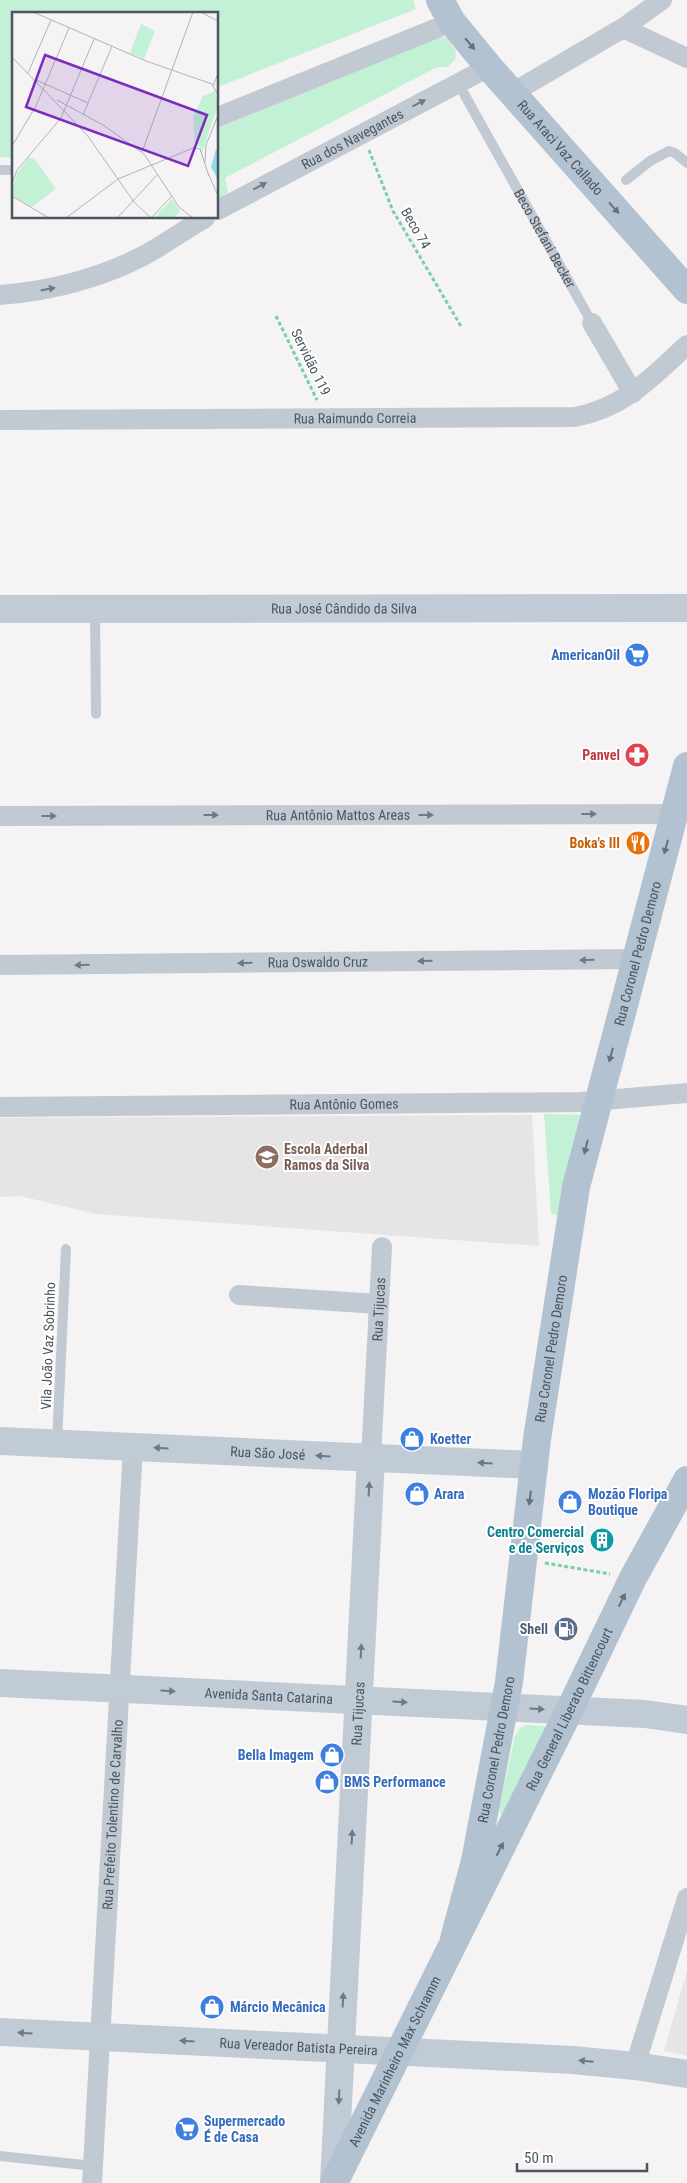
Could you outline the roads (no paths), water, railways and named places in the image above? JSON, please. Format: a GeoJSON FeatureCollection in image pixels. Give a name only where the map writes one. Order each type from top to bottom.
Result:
{"type":"FeatureCollection","features":[{"type":"Feature","properties":{"kind":"main road","name":"Rua Araci Vaz Callado"},"geometry":{"type":"LineString","coordinates":[[446,11],[488,66],[687,290]]}},
{"type":"Feature","properties":{"kind":"main road","name":"Rua Coronel Pedro Demoro"},"geometry":{"type":"LineString","coordinates":[[454,1939],[475,1860],[505,1707],[534,1465],[576,1187],[687,766]]}},
{"type":"Feature","properties":{"kind":"main road","name":"Rua General Liberato Bittencourt"},"geometry":{"type":"LineString","coordinates":[[454,1939],[569,1711],[633,1578],[687,1480]]}},
{"type":"Feature","properties":{"kind":"main road","name":"Avenida Marinheiro Max Schramm"},"geometry":{"type":"LineString","coordinates":[[334,2182],[454,1939]]}},
{"type":"Feature","properties":{"kind":"street"},"geometry":{"type":"LineString","coordinates":[[512,93],[624,28],[662,0]]}},
{"type":"Feature","properties":{"kind":"street"},"geometry":{"type":"LineString","coordinates":[[219,117],[446,11]]}},
{"type":"Feature","properties":{"kind":"street"},"geometry":{"type":"LineString","coordinates":[[624,28],[687,58]]}},
{"type":"Feature","properties":{"kind":"street","name":"Rua dos Navegantes"},"geometry":{"type":"LineString","coordinates":[[219,209],[488,66]]}},
{"type":"Feature","properties":{"kind":"street"},"geometry":{"type":"LineString","coordinates":[[0,295],[48,290],[115,270],[145,255],[181,223],[200,219]]}},
{"type":"Feature","properties":{"kind":"street","name":"Beco Stefani Becker"},"geometry":{"type":"LineString","coordinates":[[592,323],[634,393]]}},
{"type":"Feature","properties":{"kind":"street","name":"Rua Raimundo Correia"},"geometry":{"type":"LineString","coordinates":[[0,420],[575,417],[603,410],[634,393],[687,345]]}},
{"type":"Feature","properties":{"kind":"street","name":"Rua José Cândido da Silva"},"geometry":{"type":"LineString","coordinates":[[0,609],[687,608]]}},
{"type":"Feature","properties":{"kind":"street","name":"Rua Antônio Mattos Areas"},"geometry":{"type":"LineString","coordinates":[[0,816],[674,814]]}},
{"type":"Feature","properties":{"kind":"street","name":"Rua Oswaldo Cruz"},"geometry":{"type":"LineString","coordinates":[[0,965],[636,959]]}},
{"type":"Feature","properties":{"kind":"street","name":"Rua Antônio Gomes"},"geometry":{"type":"LineString","coordinates":[[0,1107],[598,1100],[687,1093]]}},
{"type":"Feature","properties":{"kind":"street","name":"Rua Tijucas"},"geometry":{"type":"LineString","coordinates":[[334,2182],[382,1247]]}},
{"type":"Feature","properties":{"kind":"street"},"geometry":{"type":"LineString","coordinates":[[239,1295],[379,1304]]}},
{"type":"Feature","properties":{"kind":"street","name":"Rua São José"},"geometry":{"type":"LineString","coordinates":[[0,1441],[534,1465]]}},
{"type":"Feature","properties":{"kind":"street","name":"Rua Prefeito Tolentino de Carvalho"},"geometry":{"type":"LineString","coordinates":[[93,2175],[133,1447]]}},
{"type":"Feature","properties":{"kind":"street","name":"Avenida Santa Catarina"},"geometry":{"type":"LineString","coordinates":[[0,1683],[645,1714],[687,1720]]}},
{"type":"Feature","properties":{"kind":"street"},"geometry":{"type":"LineString","coordinates":[[635,2066],[687,1898]]}},
{"type":"Feature","properties":{"kind":"street","name":"Rua Vereador Batista Pereira"},"geometry":{"type":"LineString","coordinates":[[0,2032],[399,2051],[635,2066],[687,2074]]}},
{"type":"Feature","properties":{"kind":"lane","name":"Beco Stefani Becker"},"geometry":{"type":"LineString","coordinates":[[458,82],[592,323]]}},
{"type":"Feature","properties":{"kind":"lane"},"geometry":{"type":"LineString","coordinates":[[626,180],[656,157],[669,151],[676,153],[687,163]]}},
{"type":"Feature","properties":{"kind":"lane"},"geometry":{"type":"LineString","coordinates":[[95,609],[96,714]]}},
{"type":"Feature","properties":{"kind":"lane","name":"Vila João Vaz Sobrinho"},"geometry":{"type":"LineString","coordinates":[[57,1443],[66,1249]]}},
{"type":"Feature","properties":{"kind":"lane"},"geometry":{"type":"LineString","coordinates":[[0,2156],[93,2175]]}},
{"type":"Feature","properties":{"kind":"place","name":"AmericanOil"},"geometry":{"type":"Point","coordinates":[637,655]}},
{"type":"Feature","properties":{"kind":"place","name":"Panvel"},"geometry":{"type":"Point","coordinates":[637,755]}},
{"type":"Feature","properties":{"kind":"place","name":"Boka's III"},"geometry":{"type":"Point","coordinates":[638,843]}},
{"type":"Feature","properties":{"kind":"place","name":"Escola Aderbal Ramos da Silva"},"geometry":{"type":"Point","coordinates":[267,1157]}},
{"type":"Feature","properties":{"kind":"place","name":"Koetter"},"geometry":{"type":"Point","coordinates":[412,1439]}},
{"type":"Feature","properties":{"kind":"place","name":"Arara"},"geometry":{"type":"Point","coordinates":[417,1494]}},
{"type":"Feature","properties":{"kind":"place","name":"Mozão Floripa Boutique"},"geometry":{"type":"Point","coordinates":[570,1502]}},
{"type":"Feature","properties":{"kind":"place","name":"Centro Comercial e de Serviços"},"geometry":{"type":"Point","coordinates":[602,1540]}},
{"type":"Feature","properties":{"kind":"place","name":"Shell"},"geometry":{"type":"Point","coordinates":[566,1629]}},
{"type":"Feature","properties":{"kind":"place","name":"Bella Imagem"},"geometry":{"type":"Point","coordinates":[332,1755]}},
{"type":"Feature","properties":{"kind":"place","name":"BMS Performance"},"geometry":{"type":"Point","coordinates":[327,1782]}},
{"type":"Feature","properties":{"kind":"place","name":"Márcio Mecânica"},"geometry":{"type":"Point","coordinates":[212,2007]}},
{"type":"Feature","properties":{"kind":"place","name":"Supermercado É de Casa"},"geometry":{"type":"Point","coordinates":[187,2129]}}]}
